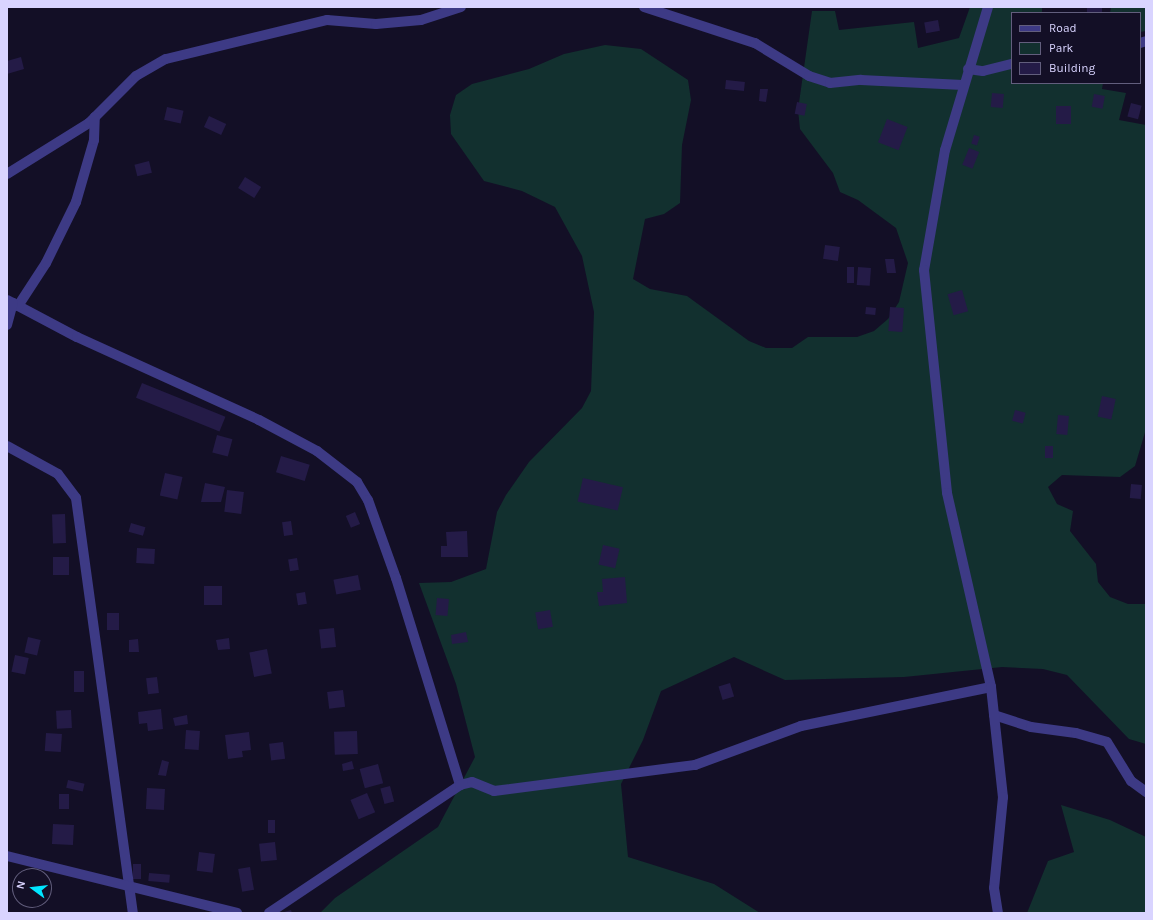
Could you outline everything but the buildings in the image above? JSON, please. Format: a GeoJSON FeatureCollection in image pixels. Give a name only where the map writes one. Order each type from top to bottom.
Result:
{"type":"FeatureCollection","features":[{"type":"Feature","properties":{"kind":"street"},"geometry":{"type":"LineString","coordinates":[[7,174],[95,117],[136,76],[166,59],[327,20],[376,24],[421,20],[461,7]]}},
{"type":"Feature","properties":{"kind":"street"},"geometry":{"type":"LineString","coordinates":[[644,7],[755,43],[809,76],[830,83],[861,80],[963,85]]}},
{"type":"Feature","properties":{"kind":"street"},"geometry":{"type":"LineString","coordinates":[[988,7],[963,85],[934,199],[924,278],[947,493],[991,687],[1003,797],[994,888],[998,913]]}},
{"type":"Feature","properties":{"kind":"street"},"geometry":{"type":"LineString","coordinates":[[968,69],[983,71],[1011,64]]}},
{"type":"Feature","properties":{"kind":"street"},"geometry":{"type":"LineString","coordinates":[[7,325],[12,303],[46,263],[76,202],[94,140],[95,117]]}},
{"type":"Feature","properties":{"kind":"street"},"geometry":{"type":"LineString","coordinates":[[12,303],[259,420],[317,451],[357,482],[368,500],[396,578],[460,785]]}},
{"type":"Feature","properties":{"kind":"street"},"geometry":{"type":"LineString","coordinates":[[7,446],[58,474],[76,498],[133,913]]}},
{"type":"Feature","properties":{"kind":"street"},"geometry":{"type":"LineString","coordinates":[[269,913],[460,785],[472,782],[494,791],[696,765],[801,726],[991,687]]}},
{"type":"Feature","properties":{"kind":"street"},"geometry":{"type":"LineString","coordinates":[[994,715],[1031,727],[1076,733],[1108,742],[1131,782],[1146,792]]}},
{"type":"Feature","properties":{"kind":"street"},"geometry":{"type":"LineString","coordinates":[[7,856],[237,913]]}},
{"type":"Feature","properties":{"kind":"green space"},"geometry":{"type":"Polygon","coordinates":[[[970,7],[1042,7],[1042,12],[1011,12],[1011,84],[1103,84],[1102,89],[1126,93],[1119,120],[1146,125],[1146,429],[1135,466],[1120,477],[1062,475],[1048,487],[1057,504],[1073,511],[1070,531],[1096,564],[1098,582],[1110,597],[1128,604],[1146,604],[1146,744],[1129,739],[1067,675],[1043,669],[1002,667],[904,677],[785,680],[734,657],[661,691],[643,740],[621,784],[628,857],[714,884],[760,913],[320,913],[335,898],[438,827],[475,757],[456,684],[419,583],[451,582],[486,569],[497,512],[506,495],[529,462],[582,408],[591,391],[594,312],[582,256],[555,207],[522,191],[484,181],[451,134],[450,115],[456,95],[472,84],[529,69],[564,54],[605,45],[641,49],[688,80],[691,100],[682,145],[680,203],[664,214],[645,219],[633,279],[650,289],[687,296],[749,341],[766,348],[792,348],[808,337],[857,337],[874,331],[888,319],[899,302],[908,263],[896,228],[858,200],[840,192],[833,173],[800,129],[798,110],[812,11],[835,11],[839,30],[914,22],[918,48],[959,38],[970,7]]]}},
{"type":"Feature","properties":{"kind":"green space"},"geometry":{"type":"Polygon","coordinates":[[[1111,7],[1146,7],[1146,31],[1141,32],[1141,12],[1110,12],[1111,7]]]}},
{"type":"Feature","properties":{"kind":"green space"},"geometry":{"type":"Polygon","coordinates":[[[1061,805],[1110,820],[1146,837],[1146,913],[1027,913],[1048,861],[1074,852],[1061,805]]]}}]}
